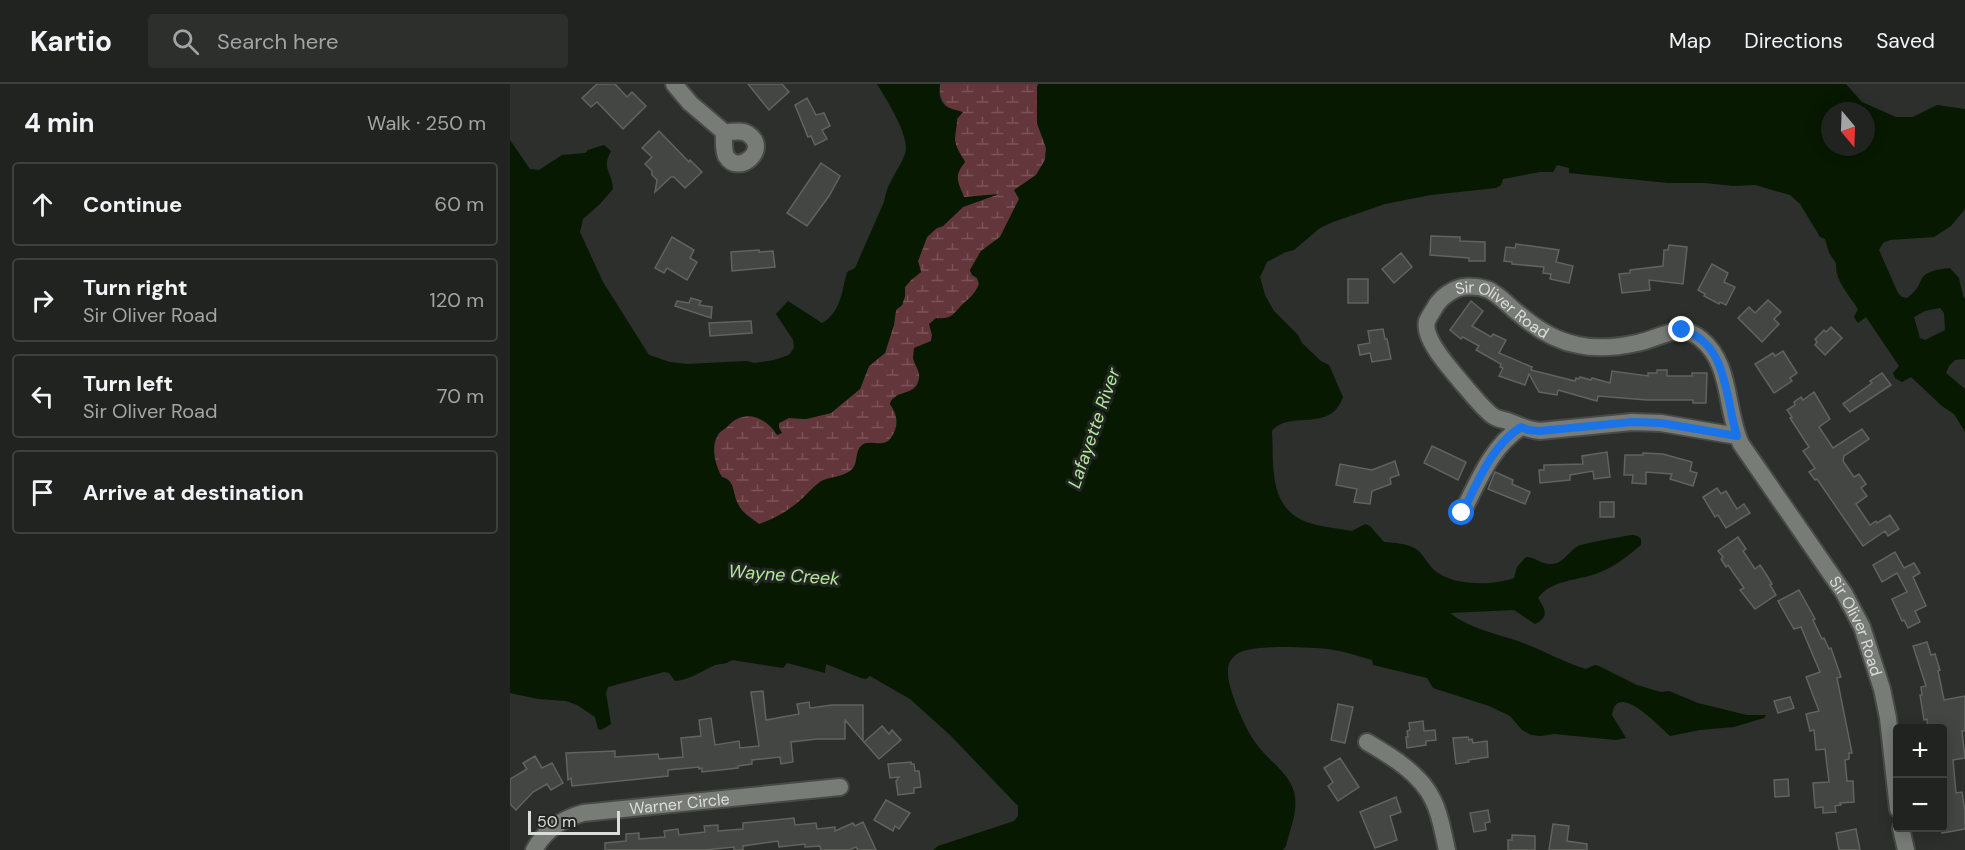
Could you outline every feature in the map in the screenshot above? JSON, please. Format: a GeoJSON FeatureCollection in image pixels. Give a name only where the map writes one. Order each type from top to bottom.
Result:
{"type":"FeatureCollection","features":[{"type":"Feature","properties":{"kind":"street"},"geometry":{"type":"LineString","coordinates":[[674,84],[690,103],[724,132]]}},
{"type":"Feature","properties":{"kind":"street","name":"Sir Oliver Road"},"geometry":{"type":"LineString","coordinates":[[1737,436],[1661,423],[1632,422],[1540,431],[1528,430],[1510,421],[1498,419],[1485,409],[1439,354],[1427,328],[1428,320],[1436,305],[1452,291],[1470,287],[1491,291],[1536,327],[1576,345],[1601,347],[1634,344],[1673,331],[1692,333],[1708,346],[1717,358],[1722,371],[1737,436],[1844,593],[1862,627],[1882,689],[1888,718],[1895,778]]}},
{"type":"Feature","properties":{"kind":"street"},"geometry":{"type":"LineString","coordinates":[[1462,513],[1498,447],[1508,435],[1521,427]]}},
{"type":"Feature","properties":{"kind":"street"},"geometry":{"type":"LineString","coordinates":[[1367,742],[1389,755],[1425,786],[1439,814],[1447,850]]}},
{"type":"Feature","properties":{"kind":"street","name":"Warner Circle"},"geometry":{"type":"LineString","coordinates":[[534,850],[544,835],[557,824],[583,813],[840,787]]}},
{"type":"Feature","properties":{"kind":"street"},"geometry":{"type":"LineString","coordinates":[[1902,832],[1906,850]]}},
{"type":"Feature","properties":{"kind":"green space"},"geometry":{"type":"Polygon","coordinates":[[[940,84],[1038,84],[1037,123],[1046,148],[1045,160],[1036,175],[1015,190],[1019,199],[1000,237],[981,251],[970,270],[979,284],[974,295],[954,316],[942,319],[931,341],[913,358],[919,373],[919,383],[911,390],[897,395],[890,404],[897,416],[891,438],[883,444],[866,443],[859,449],[852,470],[838,477],[821,481],[794,506],[778,517],[759,524],[740,507],[732,485],[720,473],[714,451],[720,433],[735,419],[742,416],[753,416],[782,433],[779,423],[789,418],[806,419],[831,413],[860,389],[869,366],[885,353],[896,310],[902,305],[905,296],[905,287],[921,272],[918,261],[927,237],[963,207],[996,195],[964,198],[958,179],[965,162],[955,142],[957,119],[942,99],[940,84]]]}},
{"type":"Feature","properties":{"kind":"water"},"geometry":{"type":"Polygon","coordinates":[[[877,84],[940,84],[941,101],[951,109],[963,112],[957,119],[955,142],[965,162],[958,175],[964,197],[999,194],[963,207],[927,237],[918,261],[921,272],[905,287],[905,296],[902,305],[896,310],[885,353],[869,366],[860,389],[831,413],[806,419],[789,418],[779,423],[782,433],[777,435],[760,419],[747,416],[733,421],[720,432],[714,448],[719,472],[732,484],[736,500],[742,510],[759,524],[788,510],[820,482],[850,471],[855,466],[859,449],[864,444],[884,443],[891,438],[896,421],[895,412],[890,404],[896,397],[916,386],[919,378],[913,358],[914,348],[931,341],[929,324],[936,318],[946,318],[952,315],[971,297],[979,284],[970,270],[981,251],[1000,237],[1019,199],[1014,190],[1036,175],[1045,160],[1046,148],[1037,123],[1038,84],[1846,84],[1862,102],[1821,102],[1821,156],[1875,156],[1875,108],[1896,117],[1913,117],[1937,105],[1965,109],[1965,209],[1951,226],[1934,237],[1890,240],[1883,243],[1879,250],[1898,293],[1902,297],[1907,298],[1914,292],[1922,278],[1930,272],[1950,268],[1959,278],[1965,299],[1965,359],[1955,360],[1946,373],[1965,389],[1965,432],[1954,414],[1911,377],[1902,382],[1895,378],[1893,373],[1899,366],[1866,317],[1858,323],[1854,317],[1858,309],[1840,282],[1836,263],[1829,253],[1825,239],[1820,237],[1800,204],[1790,195],[1755,185],[1668,183],[1569,173],[1569,168],[1557,165],[1553,172],[1540,172],[1503,179],[1501,185],[1496,188],[1431,195],[1385,204],[1333,222],[1320,228],[1294,250],[1267,262],[1260,277],[1265,295],[1274,311],[1298,335],[1302,343],[1321,361],[1329,365],[1343,397],[1337,408],[1329,415],[1289,422],[1272,431],[1273,469],[1283,504],[1291,513],[1314,524],[1352,531],[1365,524],[1370,526],[1384,542],[1405,544],[1416,549],[1434,570],[1442,575],[1473,583],[1505,581],[1514,578],[1517,567],[1526,557],[1552,564],[1560,561],[1581,545],[1630,535],[1638,536],[1641,539],[1641,545],[1615,564],[1590,576],[1550,587],[1544,592],[1538,598],[1545,612],[1544,616],[1535,624],[1514,610],[1450,613],[1473,626],[1524,643],[1586,669],[1595,665],[1599,666],[1637,685],[1661,692],[1669,691],[1698,703],[1747,715],[1766,715],[1764,718],[1734,727],[1670,736],[1638,709],[1621,702],[1615,705],[1612,715],[1626,738],[1616,740],[1554,734],[1531,735],[1522,730],[1510,716],[1489,706],[1433,688],[1427,678],[1373,665],[1372,660],[1328,649],[1280,647],[1254,649],[1233,657],[1229,665],[1228,676],[1237,707],[1251,736],[1287,778],[1294,792],[1295,813],[1283,850],[933,850],[938,846],[1014,821],[1018,816],[1018,806],[950,735],[910,699],[870,676],[866,679],[861,678],[826,664],[825,673],[787,663],[783,668],[732,660],[680,681],[675,681],[669,673],[664,672],[608,687],[606,693],[611,724],[601,730],[598,729],[595,717],[577,705],[566,701],[538,699],[510,693],[510,140],[530,169],[539,170],[562,155],[585,153],[604,145],[611,151],[607,166],[613,189],[583,219],[580,232],[603,282],[649,355],[670,362],[687,364],[746,361],[755,363],[789,355],[794,348],[793,340],[776,314],[788,301],[822,323],[837,307],[847,272],[855,268],[905,154],[906,147],[901,128],[877,84]],[[1940,308],[1925,311],[1914,317],[1920,338],[1925,340],[1945,330],[1944,313],[1940,308]]]}},
{"type":"Feature","properties":{"kind":"building"},"geometry":{"type":"Polygon","coordinates":[[[597,84],[615,84],[627,97],[632,92],[646,106],[623,129],[597,102],[591,107],[582,98],[597,84]]]}},
{"type":"Feature","properties":{"kind":"building"},"geometry":{"type":"Polygon","coordinates":[[[748,84],[782,84],[789,92],[769,110],[748,84]]]}},
{"type":"Feature","properties":{"kind":"building"},"geometry":{"type":"Polygon","coordinates":[[[807,98],[816,115],[824,113],[830,126],[822,130],[827,139],[815,145],[811,136],[808,137],[795,105],[807,98]]]}},
{"type":"Feature","properties":{"kind":"building"},"geometry":{"type":"Polygon","coordinates":[[[659,131],[702,172],[685,188],[674,177],[671,177],[655,192],[657,180],[645,164],[652,157],[642,148],[659,131]]]}},
{"type":"Feature","properties":{"kind":"building"},"geometry":{"type":"Polygon","coordinates":[[[821,163],[840,176],[829,196],[807,226],[787,213],[821,163]]]}},
{"type":"Feature","properties":{"kind":"building"},"geometry":{"type":"Polygon","coordinates":[[[1431,236],[1460,237],[1460,241],[1485,242],[1485,261],[1430,255],[1431,236]]]}},
{"type":"Feature","properties":{"kind":"building"},"geometry":{"type":"Polygon","coordinates":[[[672,237],[694,250],[690,258],[697,262],[687,280],[667,268],[664,273],[655,268],[672,237]]]}},
{"type":"Feature","properties":{"kind":"building"},"geometry":{"type":"Polygon","coordinates":[[[1516,244],[1559,250],[1556,262],[1573,266],[1569,283],[1550,279],[1551,274],[1543,273],[1544,267],[1504,261],[1506,247],[1515,248],[1516,244]]]}},
{"type":"Feature","properties":{"kind":"building"},"geometry":{"type":"Polygon","coordinates":[[[1669,245],[1687,247],[1683,284],[1649,280],[1650,290],[1622,293],[1619,274],[1630,273],[1630,270],[1663,266],[1664,250],[1668,250],[1669,245]]]}},
{"type":"Feature","properties":{"kind":"building"},"geometry":{"type":"Polygon","coordinates":[[[759,250],[759,252],[773,251],[775,267],[732,271],[731,252],[759,250]]]}},
{"type":"Feature","properties":{"kind":"building"},"geometry":{"type":"Polygon","coordinates":[[[1401,253],[1412,267],[1394,283],[1382,269],[1401,253]]]}},
{"type":"Feature","properties":{"kind":"building"},"geometry":{"type":"Polygon","coordinates":[[[1712,264],[1728,273],[1724,282],[1735,287],[1726,305],[1704,296],[1705,294],[1698,290],[1712,264]]]}},
{"type":"Feature","properties":{"kind":"building"},"geometry":{"type":"Polygon","coordinates":[[[1348,279],[1368,279],[1368,303],[1348,303],[1348,279]]]}},
{"type":"Feature","properties":{"kind":"building"},"geometry":{"type":"Polygon","coordinates":[[[691,298],[701,301],[699,305],[712,307],[711,318],[675,306],[677,301],[689,303],[691,298]]]}},
{"type":"Feature","properties":{"kind":"building"},"geometry":{"type":"Polygon","coordinates":[[[1768,300],[1781,312],[1774,319],[1779,324],[1762,342],[1738,318],[1749,307],[1755,313],[1768,300]]]}},
{"type":"Feature","properties":{"kind":"building"},"geometry":{"type":"Polygon","coordinates":[[[1471,301],[1483,311],[1472,326],[1491,337],[1493,334],[1506,340],[1499,353],[1532,367],[1531,370],[1575,381],[1580,377],[1610,383],[1612,371],[1648,376],[1648,373],[1657,373],[1657,370],[1667,370],[1667,376],[1692,376],[1692,373],[1707,373],[1706,403],[1693,403],[1693,400],[1647,400],[1598,396],[1597,401],[1558,390],[1557,395],[1539,392],[1529,374],[1525,385],[1499,376],[1503,368],[1500,367],[1501,364],[1476,350],[1479,346],[1463,337],[1461,339],[1450,330],[1471,301]]]}},
{"type":"Feature","properties":{"kind":"building"},"geometry":{"type":"Polygon","coordinates":[[[751,321],[752,333],[710,336],[709,323],[751,321]]]}},
{"type":"Feature","properties":{"kind":"building"},"geometry":{"type":"Polygon","coordinates":[[[1831,327],[1842,338],[1825,355],[1815,345],[1817,342],[1815,339],[1831,327]]]}},
{"type":"Feature","properties":{"kind":"building"},"geometry":{"type":"Polygon","coordinates":[[[1383,329],[1391,359],[1372,362],[1370,353],[1360,355],[1358,345],[1370,343],[1368,331],[1383,329]]]}},
{"type":"Feature","properties":{"kind":"building"},"geometry":{"type":"Polygon","coordinates":[[[1783,351],[1797,373],[1790,378],[1792,381],[1774,393],[1755,364],[1773,353],[1775,356],[1783,351]]]}},
{"type":"Feature","properties":{"kind":"building"},"geometry":{"type":"Polygon","coordinates":[[[1882,373],[1891,385],[1850,412],[1843,404],[1882,373]]]}},
{"type":"Feature","properties":{"kind":"building"},"geometry":{"type":"Polygon","coordinates":[[[1814,392],[1830,419],[1819,427],[1833,448],[1862,429],[1869,439],[1844,456],[1843,461],[1854,477],[1859,474],[1866,484],[1861,488],[1867,496],[1856,504],[1870,525],[1890,515],[1899,529],[1888,536],[1885,531],[1863,546],[1817,479],[1815,480],[1809,472],[1815,468],[1803,451],[1809,447],[1787,410],[1801,397],[1803,400],[1814,392]]]}},
{"type":"Feature","properties":{"kind":"building"},"geometry":{"type":"Polygon","coordinates":[[[1432,446],[1466,462],[1458,480],[1424,463],[1432,446]]]}},
{"type":"Feature","properties":{"kind":"building"},"geometry":{"type":"Polygon","coordinates":[[[1607,452],[1610,477],[1594,479],[1593,471],[1570,475],[1570,480],[1540,483],[1539,470],[1544,470],[1544,465],[1583,464],[1582,456],[1607,452]]]}},
{"type":"Feature","properties":{"kind":"building"},"geometry":{"type":"Polygon","coordinates":[[[1643,453],[1663,454],[1692,462],[1690,471],[1697,473],[1693,486],[1670,479],[1672,474],[1646,472],[1646,484],[1632,483],[1633,475],[1624,475],[1625,455],[1643,455],[1643,453]]]}},
{"type":"Feature","properties":{"kind":"building"},"geometry":{"type":"Polygon","coordinates":[[[1395,461],[1399,475],[1390,478],[1391,484],[1372,491],[1370,504],[1354,502],[1357,489],[1336,485],[1340,464],[1372,470],[1395,461]]]}},
{"type":"Feature","properties":{"kind":"building"},"geometry":{"type":"Polygon","coordinates":[[[1495,472],[1513,480],[1512,484],[1530,492],[1525,504],[1488,489],[1495,472]]]}},
{"type":"Feature","properties":{"kind":"building"},"geometry":{"type":"Polygon","coordinates":[[[1717,488],[1721,494],[1726,491],[1737,509],[1744,504],[1750,513],[1726,528],[1718,515],[1715,517],[1703,497],[1717,488]]]}},
{"type":"Feature","properties":{"kind":"building"},"geometry":{"type":"Polygon","coordinates":[[[1600,502],[1614,502],[1614,517],[1600,517],[1600,502]]]}},
{"type":"Feature","properties":{"kind":"building"},"geometry":{"type":"Polygon","coordinates":[[[1738,537],[1746,549],[1743,551],[1755,569],[1760,565],[1776,595],[1755,609],[1740,590],[1744,588],[1728,565],[1726,567],[1718,551],[1738,537]]]}},
{"type":"Feature","properties":{"kind":"building"},"geometry":{"type":"Polygon","coordinates":[[[1895,552],[1904,568],[1914,563],[1920,573],[1913,577],[1926,606],[1915,611],[1920,622],[1908,628],[1904,620],[1902,621],[1892,599],[1907,592],[1897,573],[1882,582],[1873,565],[1895,552]]]}},
{"type":"Feature","properties":{"kind":"building"},"geometry":{"type":"Polygon","coordinates":[[[1799,590],[1815,619],[1813,620],[1822,639],[1824,638],[1829,649],[1831,648],[1841,677],[1837,678],[1852,753],[1849,753],[1849,759],[1845,760],[1847,781],[1853,781],[1854,802],[1840,803],[1841,805],[1835,806],[1836,812],[1823,813],[1823,807],[1815,808],[1813,783],[1829,782],[1825,749],[1816,750],[1814,730],[1810,731],[1806,714],[1819,711],[1806,677],[1820,672],[1801,627],[1794,629],[1778,601],[1799,590]]]}},
{"type":"Feature","properties":{"kind":"building"},"geometry":{"type":"Polygon","coordinates":[[[1927,642],[1931,655],[1935,654],[1940,670],[1938,671],[1944,700],[1965,696],[1965,731],[1962,731],[1965,758],[1953,760],[1956,793],[1962,792],[1965,829],[1942,833],[1947,832],[1947,724],[1928,724],[1927,719],[1924,720],[1920,695],[1922,695],[1921,687],[1926,686],[1913,646],[1927,642]]]}},
{"type":"Feature","properties":{"kind":"building"},"geometry":{"type":"Polygon","coordinates":[[[763,691],[766,720],[799,714],[797,704],[809,702],[810,708],[863,705],[863,741],[845,720],[845,739],[791,742],[793,762],[781,764],[780,757],[752,760],[752,764],[738,766],[738,768],[702,772],[702,768],[699,769],[699,767],[668,770],[668,776],[572,786],[571,778],[568,780],[566,753],[615,751],[615,757],[658,754],[659,759],[683,757],[681,738],[701,736],[699,720],[711,718],[715,745],[739,741],[740,748],[759,746],[751,692],[763,691]]]}},
{"type":"Feature","properties":{"kind":"building"},"geometry":{"type":"Polygon","coordinates":[[[1790,697],[1794,708],[1778,713],[1774,701],[1790,697]]]}},
{"type":"Feature","properties":{"kind":"building"},"geometry":{"type":"Polygon","coordinates":[[[1338,704],[1353,707],[1345,743],[1331,740],[1338,704]]]}},
{"type":"Feature","properties":{"kind":"building"},"geometry":{"type":"Polygon","coordinates":[[[1423,721],[1424,731],[1435,730],[1436,740],[1426,741],[1426,745],[1407,748],[1406,737],[1408,737],[1407,731],[1410,730],[1409,723],[1423,721]]]}},
{"type":"Feature","properties":{"kind":"building"},"geometry":{"type":"Polygon","coordinates":[[[882,726],[889,734],[892,730],[901,740],[879,759],[864,742],[882,726]]]}},
{"type":"Feature","properties":{"kind":"building"},"geometry":{"type":"Polygon","coordinates":[[[1468,737],[1473,743],[1487,741],[1488,757],[1456,764],[1453,738],[1468,737]]]}},
{"type":"Feature","properties":{"kind":"building"},"geometry":{"type":"Polygon","coordinates":[[[535,756],[542,768],[552,763],[563,783],[551,790],[547,784],[533,792],[516,810],[510,804],[510,779],[527,769],[523,763],[535,756]]]}},
{"type":"Feature","properties":{"kind":"building"},"geometry":{"type":"Polygon","coordinates":[[[1340,758],[1359,787],[1338,801],[1328,786],[1333,782],[1324,768],[1340,758]]]}},
{"type":"Feature","properties":{"kind":"building"},"geometry":{"type":"Polygon","coordinates":[[[911,762],[914,764],[915,771],[919,771],[921,787],[914,788],[914,793],[898,795],[896,781],[899,777],[890,778],[888,764],[911,762]]]}},
{"type":"Feature","properties":{"kind":"building"},"geometry":{"type":"Polygon","coordinates":[[[1788,779],[1789,796],[1775,797],[1774,780],[1788,779]]]}},
{"type":"Feature","properties":{"kind":"building"},"geometry":{"type":"Polygon","coordinates":[[[1396,797],[1401,812],[1390,816],[1397,840],[1375,848],[1360,812],[1396,797]]]}},
{"type":"Feature","properties":{"kind":"building"},"geometry":{"type":"Polygon","coordinates":[[[886,800],[910,813],[899,829],[895,826],[893,831],[874,820],[886,800]]]}},
{"type":"Feature","properties":{"kind":"building"},"geometry":{"type":"Polygon","coordinates":[[[1488,810],[1490,822],[1485,823],[1486,830],[1474,832],[1470,813],[1488,810]]]}},
{"type":"Feature","properties":{"kind":"building"},"geometry":{"type":"Polygon","coordinates":[[[794,818],[795,825],[816,823],[817,829],[835,827],[835,831],[853,823],[855,826],[863,822],[876,850],[858,850],[856,847],[849,850],[821,850],[820,846],[805,847],[805,844],[779,847],[778,841],[743,846],[743,850],[734,850],[734,847],[704,850],[605,850],[605,843],[626,841],[626,834],[639,833],[639,839],[665,837],[664,831],[678,829],[679,835],[705,832],[704,826],[718,825],[718,831],[743,829],[743,823],[794,818]]]}},
{"type":"Feature","properties":{"kind":"building"},"geometry":{"type":"Polygon","coordinates":[[[1553,824],[1569,826],[1567,841],[1587,844],[1587,850],[1549,850],[1553,824]]]}},
{"type":"Feature","properties":{"kind":"building"},"geometry":{"type":"Polygon","coordinates":[[[1856,829],[1860,850],[1839,850],[1836,833],[1856,829]]]}},
{"type":"Feature","properties":{"kind":"building"},"geometry":{"type":"Polygon","coordinates":[[[1512,835],[1535,836],[1535,850],[1508,850],[1508,840],[1512,840],[1512,835]]]}},
{"type":"Feature","properties":{"kind":"route"},"geometry":{"type":"LineString","coordinates":[[1462,513],[1498,447],[1508,435],[1521,427],[1540,431],[1614,422],[1661,423],[1737,436],[1717,358],[1700,338],[1682,330]]}},
{"type":"Feature","properties":{"kind":"water label","name":"Lafayette River"},"geometry":{"type":"Point","coordinates":[1094,428]}},
{"type":"Feature","properties":{"kind":"water label","name":"Wayne Creek"},"geometry":{"type":"Point","coordinates":[784,575]}}]}
